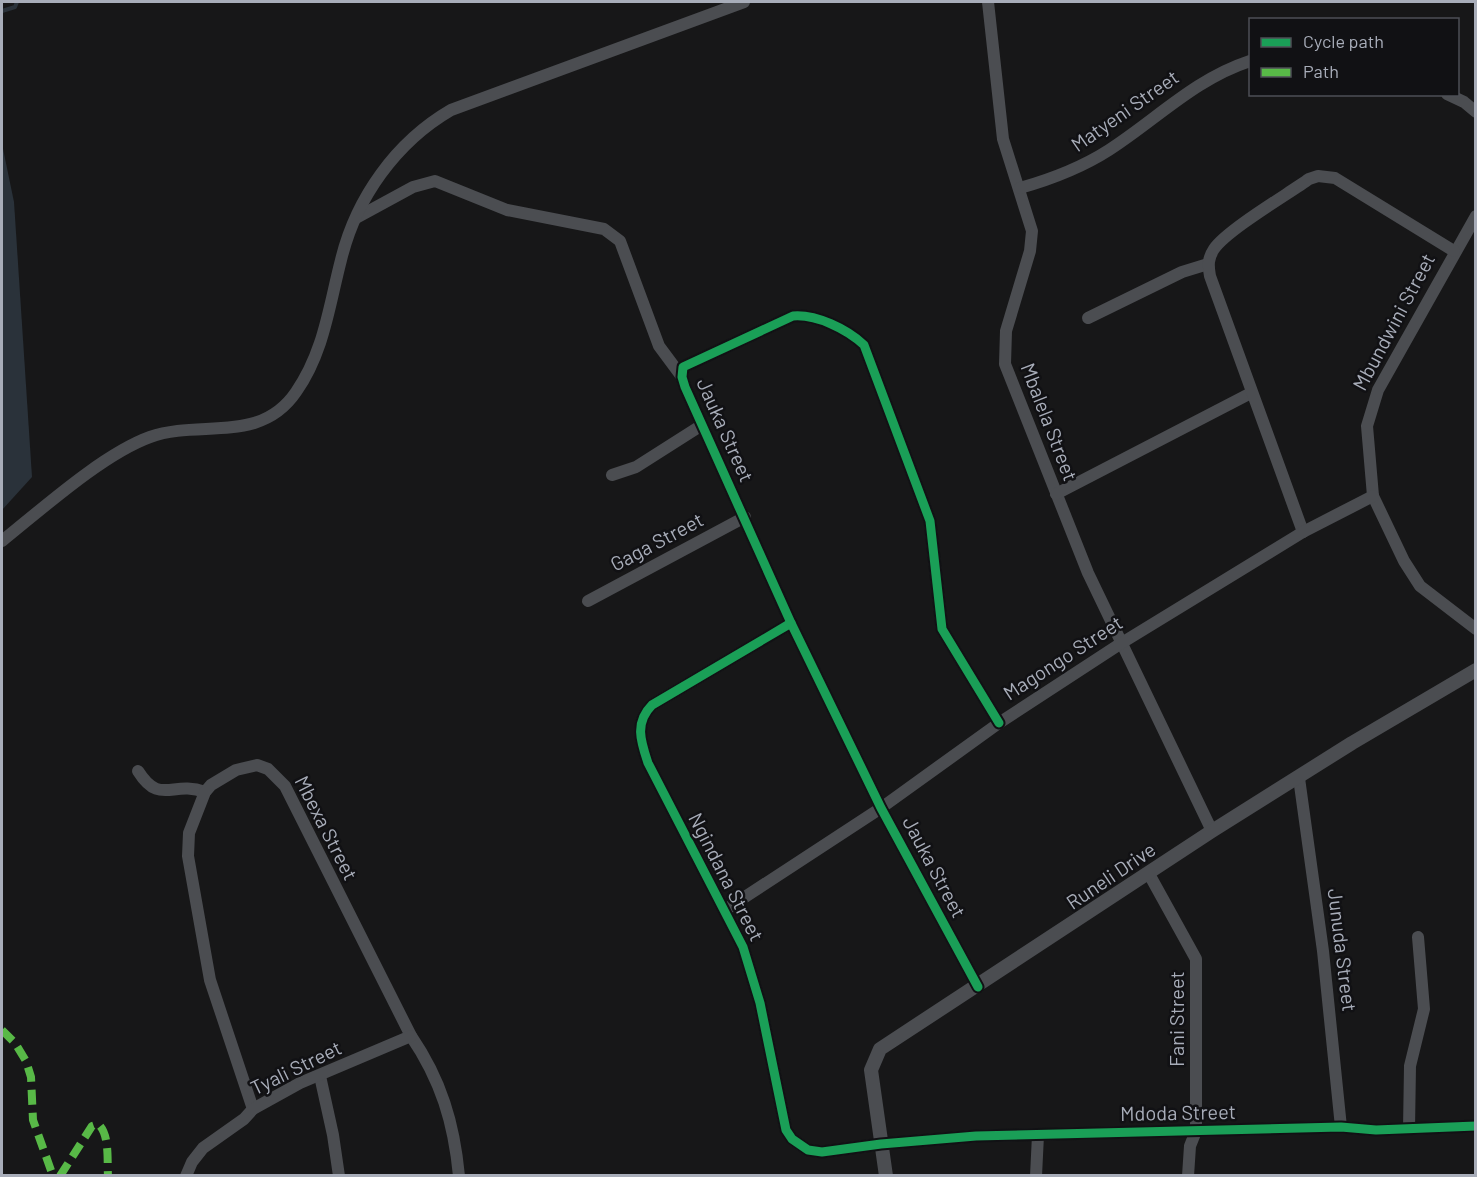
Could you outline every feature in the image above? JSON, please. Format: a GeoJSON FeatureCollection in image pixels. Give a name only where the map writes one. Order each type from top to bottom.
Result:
{"type":"FeatureCollection","features":[{"type":"Feature","properties":{"kind":"street"},"geometry":{"type":"LineString","coordinates":[[2,541],[126,447],[171,431],[227,430],[254,424],[288,402],[296,393],[318,353],[340,261],[356,218],[388,163],[422,129],[451,110],[744,2]]}},
{"type":"Feature","properties":{"kind":"street","name":"Mbalela Street"},"geometry":{"type":"LineString","coordinates":[[988,2],[998,114],[1008,158],[1020,188],[1032,241],[1006,331],[1005,364],[1056,494],[1120,644],[1212,831]]}},
{"type":"Feature","properties":{"kind":"street","name":"Matyeni Street"},"geometry":{"type":"LineString","coordinates":[[1020,188],[1056,178],[1082,166],[1146,124],[1192,87],[1222,72],[1249,63]]}},
{"type":"Feature","properties":{"kind":"street"},"geometry":{"type":"LineString","coordinates":[[1451,96],[1464,102],[1476,112]]}},
{"type":"Feature","properties":{"kind":"street"},"geometry":{"type":"LineString","coordinates":[[1303,532],[1251,393],[1208,264],[1215,248],[1222,240],[1310,178],[1318,176],[1335,178],[1454,251]]}},
{"type":"Feature","properties":{"kind":"street","name":"Jauka Street"},"geometry":{"type":"LineString","coordinates":[[356,218],[413,187],[435,181],[507,210],[604,229],[620,241],[659,346],[682,377],[791,623],[881,808],[978,987]]}},
{"type":"Feature","properties":{"kind":"street","name":"Mbundwini Street"},"geometry":{"type":"LineString","coordinates":[[1476,216],[1454,251],[1378,390],[1369,415],[1368,447],[1373,496],[1412,576],[1426,591],[1476,629]]}},
{"type":"Feature","properties":{"kind":"street"},"geometry":{"type":"LineString","coordinates":[[1088,318],[1182,272],[1208,264]]}},
{"type":"Feature","properties":{"kind":"street","name":"Jauka Street"},"geometry":{"type":"LineString","coordinates":[[682,377],[683,367],[687,364],[793,316],[808,316],[845,331],[864,345],[930,521],[942,629],[999,723]]}},
{"type":"Feature","properties":{"kind":"street"},"geometry":{"type":"LineString","coordinates":[[1056,494],[1251,393]]}},
{"type":"Feature","properties":{"kind":"street"},"geometry":{"type":"LineString","coordinates":[[612,475],[636,467],[702,424]]}},
{"type":"Feature","properties":{"kind":"street","name":"Magongo Street"},"geometry":{"type":"LineString","coordinates":[[725,910],[881,808],[999,723],[1120,644],[1303,532],[1373,496]]}},
{"type":"Feature","properties":{"kind":"street","name":"Gaga Street"},"geometry":{"type":"LineString","coordinates":[[588,601],[745,517]]}},
{"type":"Feature","properties":{"kind":"street","name":"Ngindana Street"},"geometry":{"type":"LineString","coordinates":[[791,623],[652,705],[640,723],[640,740],[648,763],[743,947],[756,987],[789,1136],[814,1152],[881,1144]]}},
{"type":"Feature","properties":{"kind":"street","name":"Runeli Drive"},"geometry":{"type":"LineString","coordinates":[[886,1176],[871,1077],[875,1056],[894,1038],[978,987],[1212,831],[1352,743],[1476,670]]}},
{"type":"Feature","properties":{"kind":"street","name":"Mbexa Street"},"geometry":{"type":"LineString","coordinates":[[205,792],[211,785],[247,766],[257,765],[268,769],[285,786],[411,1036],[428,1064],[452,1120],[459,1176]]}},
{"type":"Feature","properties":{"kind":"street"},"geometry":{"type":"LineString","coordinates":[[138,771],[147,784],[155,790],[188,788],[205,792],[189,833],[188,856],[210,980],[253,1109]]}},
{"type":"Feature","properties":{"kind":"street","name":"Junuda Street"},"geometry":{"type":"LineString","coordinates":[[1299,778],[1323,951],[1341,1127]]}},
{"type":"Feature","properties":{"kind":"street","name":"Fani Street"},"geometry":{"type":"LineString","coordinates":[[1149,874],[1196,959],[1196,1131],[1190,1146],[1188,1176]]}},
{"type":"Feature","properties":{"kind":"street"},"geometry":{"type":"LineString","coordinates":[[1409,1129],[1410,1066],[1424,1009],[1418,937]]}},
{"type":"Feature","properties":{"kind":"street","name":"Tyali Street"},"geometry":{"type":"LineString","coordinates":[[186,1176],[192,1162],[203,1148],[244,1119],[253,1109],[300,1083],[411,1036]]}},
{"type":"Feature","properties":{"kind":"street"},"geometry":{"type":"LineString","coordinates":[[320,1076],[339,1176]]}},
{"type":"Feature","properties":{"kind":"street","name":"Mdoda Street"},"geometry":{"type":"LineString","coordinates":[[881,1144],[976,1136],[1341,1127],[1376,1130],[1476,1126]]}},
{"type":"Feature","properties":{"kind":"street"},"geometry":{"type":"LineString","coordinates":[[1036,1176],[1038,1135]]}},
{"type":"Feature","properties":{"kind":"shaded area"},"geometry":{"type":"Polygon","coordinates":[[[2,144],[14,202],[32,477],[2,510],[2,144]]]}},
{"type":"Feature","properties":{"kind":"waterway"},"geometry":{"type":"LineString","coordinates":[[2,11],[15,7],[17,2]]}},
{"type":"Feature","properties":{"kind":"marked path"},"geometry":{"type":"LineString","coordinates":[[2,1030],[15,1043],[26,1061],[31,1077],[33,1120],[53,1176]]}},
{"type":"Feature","properties":{"kind":"marked path"},"geometry":{"type":"LineString","coordinates":[[60,1176],[92,1126],[98,1124],[102,1128],[106,1141],[108,1176]]}},
{"type":"Feature","properties":{"kind":"cycle path"},"geometry":{"type":"LineString","coordinates":[[978,987],[881,808],[791,623],[685,387],[682,377],[683,367],[793,316],[811,317],[831,324],[849,333],[864,345],[930,521],[942,629],[999,723]]}},
{"type":"Feature","properties":{"kind":"cycle path"},"geometry":{"type":"LineString","coordinates":[[791,623],[652,705],[643,719],[641,733],[648,763],[743,947],[760,1003],[786,1130],[792,1139],[808,1150],[822,1152],[881,1144],[976,1136],[1341,1127],[1376,1130],[1476,1126]]}}]}
